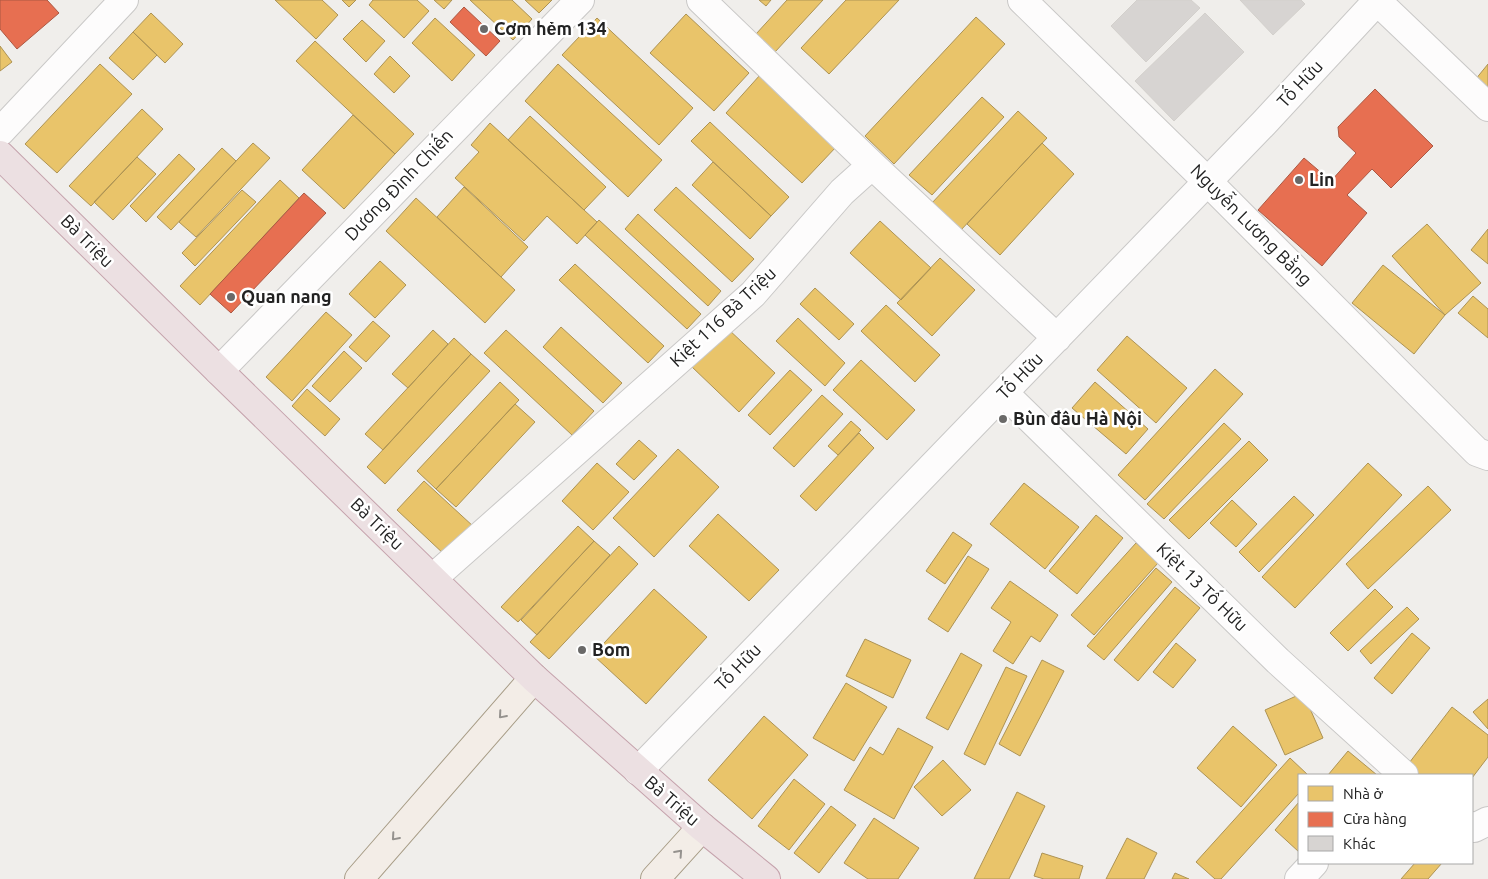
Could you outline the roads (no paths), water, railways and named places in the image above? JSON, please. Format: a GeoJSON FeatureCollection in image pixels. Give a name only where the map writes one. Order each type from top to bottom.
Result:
{"type":"FeatureCollection","features":[{"type":"Feature","properties":{"kind":"highway","name":"Bà Triệu"},"geometry":{"type":"LineString","coordinates":[[0,155],[218,371],[534,678],[702,827],[766,879]]}},
{"type":"Feature","properties":{"kind":"main road"},"geometry":{"type":"LineString","coordinates":[[359,879],[534,678]]}},
{"type":"Feature","properties":{"kind":"main road"},"geometry":{"type":"LineString","coordinates":[[655,879],[702,827]]}},
{"type":"Feature","properties":{"kind":"street"},"geometry":{"type":"LineString","coordinates":[[0,132],[124,0]]}},
{"type":"Feature","properties":{"kind":"street","name":"Dương Đình Chiến"},"geometry":{"type":"LineString","coordinates":[[218,371],[580,0]]}},
{"type":"Feature","properties":{"kind":"street"},"geometry":{"type":"LineString","coordinates":[[701,0],[872,165],[1057,338]]}},
{"type":"Feature","properties":{"kind":"street","name":"Nguyễn Lương Bằng"},"geometry":{"type":"LineString","coordinates":[[1022,0],[1483,454]]}},
{"type":"Feature","properties":{"kind":"street"},"geometry":{"type":"LineString","coordinates":[[1377,0],[1488,106]]}},
{"type":"Feature","properties":{"kind":"street","name":"Tố Hữu"},"geometry":{"type":"LineString","coordinates":[[638,771],[1208,182],[1377,0]]}},
{"type":"Feature","properties":{"kind":"street","name":"Kiệt 116 Bà Triệu"},"geometry":{"type":"LineString","coordinates":[[432,578],[754,294],[842,192],[872,165]]}},
{"type":"Feature","properties":{"kind":"street","name":"Kiệt 13 Tố Hữu"},"geometry":{"type":"LineString","coordinates":[[1004,393],[1278,661],[1400,774]]}},
{"type":"Feature","properties":{"kind":"street"},"geometry":{"type":"LineString","coordinates":[[1299,879],[1313,864]]}},
{"type":"Feature","properties":{"kind":"place","name":"Cơm hẻm 134"},"geometry":{"type":"Point","coordinates":[484,29]}},
{"type":"Feature","properties":{"kind":"place","name":"Lin"},"geometry":{"type":"Point","coordinates":[1299,180]}},
{"type":"Feature","properties":{"kind":"place","name":"Quan nang"},"geometry":{"type":"Point","coordinates":[231,297]}},
{"type":"Feature","properties":{"kind":"place","name":"Bùn đâu Hà Nội"},"geometry":{"type":"Point","coordinates":[1003,419]}},
{"type":"Feature","properties":{"kind":"place","name":"Bom"},"geometry":{"type":"Point","coordinates":[582,650]}}]}
